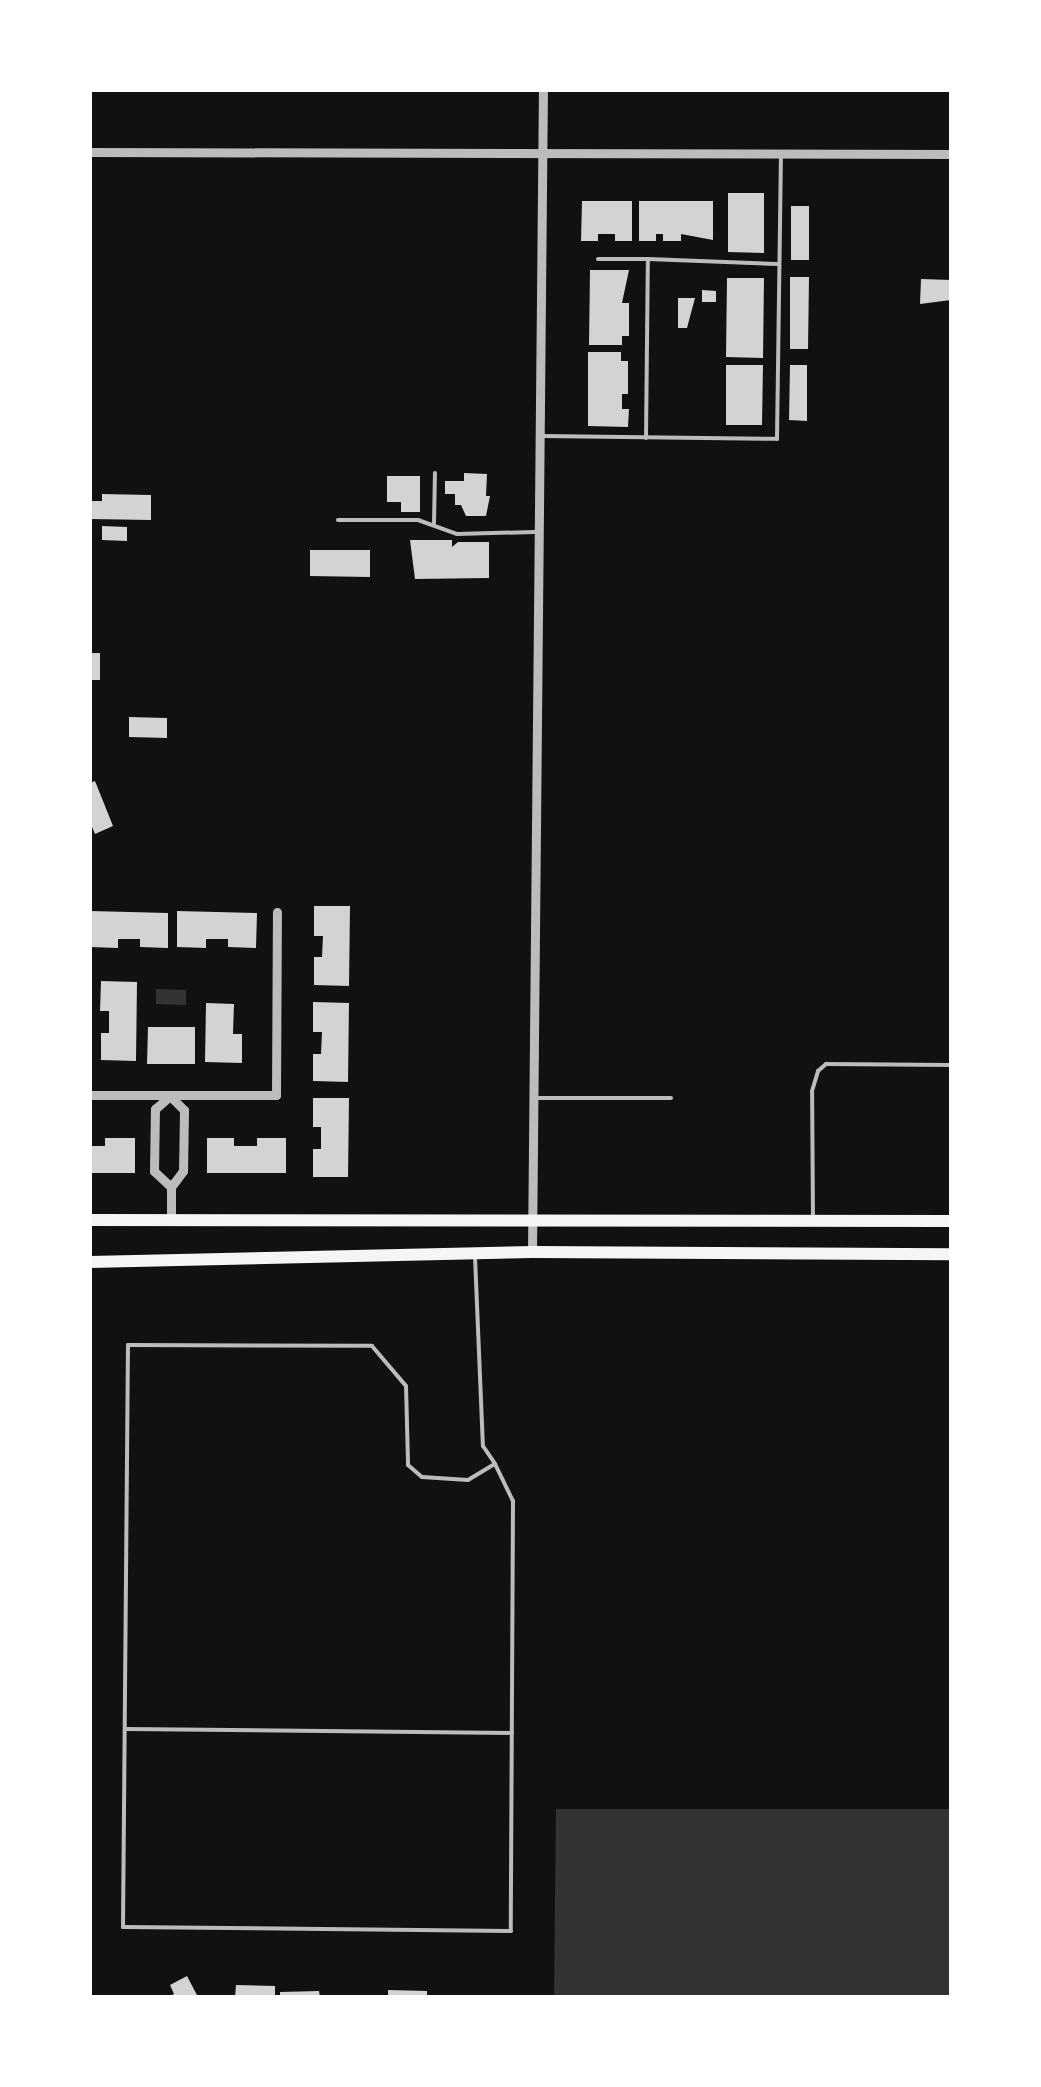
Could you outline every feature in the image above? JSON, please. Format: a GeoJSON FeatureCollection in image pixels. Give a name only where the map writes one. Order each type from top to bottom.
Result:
{"type":"FeatureCollection","features":[{"type":"Feature","properties":{"kind":"main road"},"geometry":{"type":"LineString","coordinates":[[90,1220],[951,1221]]}},
{"type":"Feature","properties":{"kind":"main road"},"geometry":{"type":"LineString","coordinates":[[90,1262],[475,1252],[951,1254]]}},
{"type":"Feature","properties":{"kind":"street"},"geometry":{"type":"LineString","coordinates":[[532,1252],[544,90]]}},
{"type":"Feature","properties":{"kind":"street"},"geometry":{"type":"LineString","coordinates":[[90,152],[951,154]]}},
{"type":"Feature","properties":{"kind":"street"},"geometry":{"type":"LineString","coordinates":[[90,1095],[276,1095],[277,912]]}},
{"type":"Feature","properties":{"kind":"street"},"geometry":{"type":"LineString","coordinates":[[170,1096],[184,1110],[183,1171],[170,1187],[171,1220]]}},
{"type":"Feature","properties":{"kind":"street"},"geometry":{"type":"LineString","coordinates":[[170,1096],[155,1110],[154,1171],[170,1187]]}},
{"type":"Feature","properties":{"kind":"lane"},"geometry":{"type":"LineString","coordinates":[[540,436],[778,439],[780,153]]}},
{"type":"Feature","properties":{"kind":"lane"},"geometry":{"type":"LineString","coordinates":[[598,259],[778,264]]}},
{"type":"Feature","properties":{"kind":"lane"},"geometry":{"type":"LineString","coordinates":[[646,438],[648,259]]}},
{"type":"Feature","properties":{"kind":"lane"},"geometry":{"type":"LineString","coordinates":[[434,524],[435,473]]}},
{"type":"Feature","properties":{"kind":"lane"},"geometry":{"type":"LineString","coordinates":[[338,520],[434,524],[457,534],[539,532]]}},
{"type":"Feature","properties":{"kind":"lane"},"geometry":{"type":"LineString","coordinates":[[813,1220],[812,1091],[818,1072],[826,1064],[951,1065]]}},
{"type":"Feature","properties":{"kind":"lane"},"geometry":{"type":"LineString","coordinates":[[534,1098],[671,1098]]}},
{"type":"Feature","properties":{"kind":"lane"},"geometry":{"type":"LineString","coordinates":[[475,1252],[484,1446],[495,1464],[512,1502],[511,1931],[123,1927],[128,1344],[372,1346],[406,1386],[408,1465],[422,1477],[468,1480],[495,1464]]}},
{"type":"Feature","properties":{"kind":"lane"},"geometry":{"type":"LineString","coordinates":[[125,1728],[512,1733]]}},
{"type":"Feature","properties":{"kind":"shaded area"},"geometry":{"type":"Polygon","coordinates":[[[156,989],[186,990],[186,1005],[156,1004],[156,989]]]}},
{"type":"Feature","properties":{"kind":"shaded area"},"geometry":{"type":"Polygon","coordinates":[[[556,1809],[951,1809],[951,1997],[554,1997],[556,1809]]]}},
{"type":"Feature","properties":{"kind":"building"},"geometry":{"type":"Polygon","coordinates":[[[728,193],[764,193],[764,253],[728,252],[728,193]]]}},
{"type":"Feature","properties":{"kind":"building"},"geometry":{"type":"Polygon","coordinates":[[[582,201],[632,201],[632,241],[615,241],[615,234],[598,234],[598,241],[581,241],[582,201]]]}},
{"type":"Feature","properties":{"kind":"building"},"geometry":{"type":"Polygon","coordinates":[[[639,201],[713,201],[713,240],[681,234],[681,241],[663,241],[663,234],[656,234],[656,241],[639,241],[639,201]]]}},
{"type":"Feature","properties":{"kind":"building"},"geometry":{"type":"Polygon","coordinates":[[[791,206],[809,206],[809,260],[791,260],[791,206]]]}},
{"type":"Feature","properties":{"kind":"building"},"geometry":{"type":"Polygon","coordinates":[[[590,270],[629,270],[622,303],[629,303],[629,336],[622,336],[622,345],[589,345],[590,270]]]}},
{"type":"Feature","properties":{"kind":"building"},"geometry":{"type":"Polygon","coordinates":[[[790,277],[809,277],[808,349],[790,349],[790,277]]]}},
{"type":"Feature","properties":{"kind":"building"},"geometry":{"type":"Polygon","coordinates":[[[727,278],[764,278],[763,358],[726,357],[727,278]]]}},
{"type":"Feature","properties":{"kind":"building"},"geometry":{"type":"Polygon","coordinates":[[[921,279],[951,280],[951,300],[920,304],[921,279]]]}},
{"type":"Feature","properties":{"kind":"building"},"geometry":{"type":"Polygon","coordinates":[[[702,290],[716,291],[716,302],[702,302],[702,290]]]}},
{"type":"Feature","properties":{"kind":"building"},"geometry":{"type":"Polygon","coordinates":[[[678,298],[695,298],[687,328],[678,328],[678,298]]]}},
{"type":"Feature","properties":{"kind":"building"},"geometry":{"type":"Polygon","coordinates":[[[588,352],[621,352],[621,361],[628,361],[628,394],[622,394],[622,409],[629,409],[628,427],[588,426],[588,352]]]}},
{"type":"Feature","properties":{"kind":"building"},"geometry":{"type":"Polygon","coordinates":[[[726,365],[763,365],[762,425],[726,425],[726,365]]]}},
{"type":"Feature","properties":{"kind":"building"},"geometry":{"type":"Polygon","coordinates":[[[790,365],[807,365],[807,421],[789,420],[790,365]]]}},
{"type":"Feature","properties":{"kind":"building"},"geometry":{"type":"Polygon","coordinates":[[[464,473],[487,474],[486,496],[490,496],[486,516],[466,516],[461,505],[455,505],[455,494],[445,494],[445,481],[464,481],[464,473]]]}},
{"type":"Feature","properties":{"kind":"building"},"geometry":{"type":"Polygon","coordinates":[[[387,476],[420,476],[420,512],[401,512],[401,502],[387,502],[387,476]]]}},
{"type":"Feature","properties":{"kind":"building"},"geometry":{"type":"Polygon","coordinates":[[[102,494],[151,495],[151,520],[90,519],[90,501],[102,501],[102,494]]]}},
{"type":"Feature","properties":{"kind":"building"},"geometry":{"type":"Polygon","coordinates":[[[102,526],[127,527],[127,541],[102,540],[102,526]]]}},
{"type":"Feature","properties":{"kind":"building"},"geometry":{"type":"Polygon","coordinates":[[[410,540],[452,540],[452,547],[458,542],[489,542],[489,578],[415,579],[410,540]]]}},
{"type":"Feature","properties":{"kind":"building"},"geometry":{"type":"Polygon","coordinates":[[[310,550],[370,550],[370,577],[310,576],[310,550]]]}},
{"type":"Feature","properties":{"kind":"building"},"geometry":{"type":"Polygon","coordinates":[[[90,653],[100,653],[100,680],[90,680],[90,653]]]}},
{"type":"Feature","properties":{"kind":"building"},"geometry":{"type":"Polygon","coordinates":[[[129,717],[167,718],[167,738],[129,737],[129,717]]]}},
{"type":"Feature","properties":{"kind":"building"},"geometry":{"type":"Polygon","coordinates":[[[95,781],[113,826],[95,834],[90,822],[90,783],[95,781]]]}},
{"type":"Feature","properties":{"kind":"building"},"geometry":{"type":"Polygon","coordinates":[[[314,906],[350,906],[349,986],[314,985],[314,957],[322,957],[323,936],[314,936],[314,906]]]}},
{"type":"Feature","properties":{"kind":"building"},"geometry":{"type":"Polygon","coordinates":[[[90,911],[168,913],[168,948],[140,947],[140,939],[118,939],[118,948],[90,947],[90,911]]]}},
{"type":"Feature","properties":{"kind":"building"},"geometry":{"type":"Polygon","coordinates":[[[177,911],[257,913],[256,948],[228,947],[228,939],[206,939],[206,948],[177,947],[177,911]]]}},
{"type":"Feature","properties":{"kind":"building"},"geometry":{"type":"Polygon","coordinates":[[[101,981],[137,982],[136,1061],[101,1060],[101,1033],[109,1033],[109,1011],[100,1011],[101,981]]]}},
{"type":"Feature","properties":{"kind":"building"},"geometry":{"type":"Polygon","coordinates":[[[313,1002],[349,1003],[348,1082],[313,1081],[313,1054],[321,1054],[322,1032],[313,1032],[313,1002]]]}},
{"type":"Feature","properties":{"kind":"building"},"geometry":{"type":"Polygon","coordinates":[[[206,1003],[234,1004],[233,1034],[242,1034],[242,1063],[205,1062],[206,1003]]]}},
{"type":"Feature","properties":{"kind":"building"},"geometry":{"type":"Polygon","coordinates":[[[148,1027],[195,1027],[195,1064],[147,1064],[148,1027]]]}},
{"type":"Feature","properties":{"kind":"building"},"geometry":{"type":"Polygon","coordinates":[[[313,1098],[349,1098],[348,1177],[313,1177],[313,1149],[321,1149],[321,1127],[313,1127],[313,1098]]]}},
{"type":"Feature","properties":{"kind":"building"},"geometry":{"type":"Polygon","coordinates":[[[105,1138],[135,1138],[135,1173],[90,1173],[90,1146],[105,1146],[105,1138]]]}},
{"type":"Feature","properties":{"kind":"building"},"geometry":{"type":"Polygon","coordinates":[[[207,1138],[234,1138],[234,1146],[257,1146],[257,1138],[286,1138],[286,1173],[207,1173],[207,1138]]]}},
{"type":"Feature","properties":{"kind":"building"},"geometry":{"type":"Polygon","coordinates":[[[187,1976],[198,1997],[168,1997],[174,1994],[170,1985],[187,1976]]]}},
{"type":"Feature","properties":{"kind":"building"},"geometry":{"type":"Polygon","coordinates":[[[236,1985],[275,1986],[275,1997],[235,1997],[236,1985]]]}},
{"type":"Feature","properties":{"kind":"building"},"geometry":{"type":"Polygon","coordinates":[[[388,1990],[427,1991],[427,1997],[388,1997],[388,1990]]]}},
{"type":"Feature","properties":{"kind":"building"},"geometry":{"type":"Polygon","coordinates":[[[319,1991],[320,1997],[280,1997],[280,1992],[319,1991]]]}}]}
